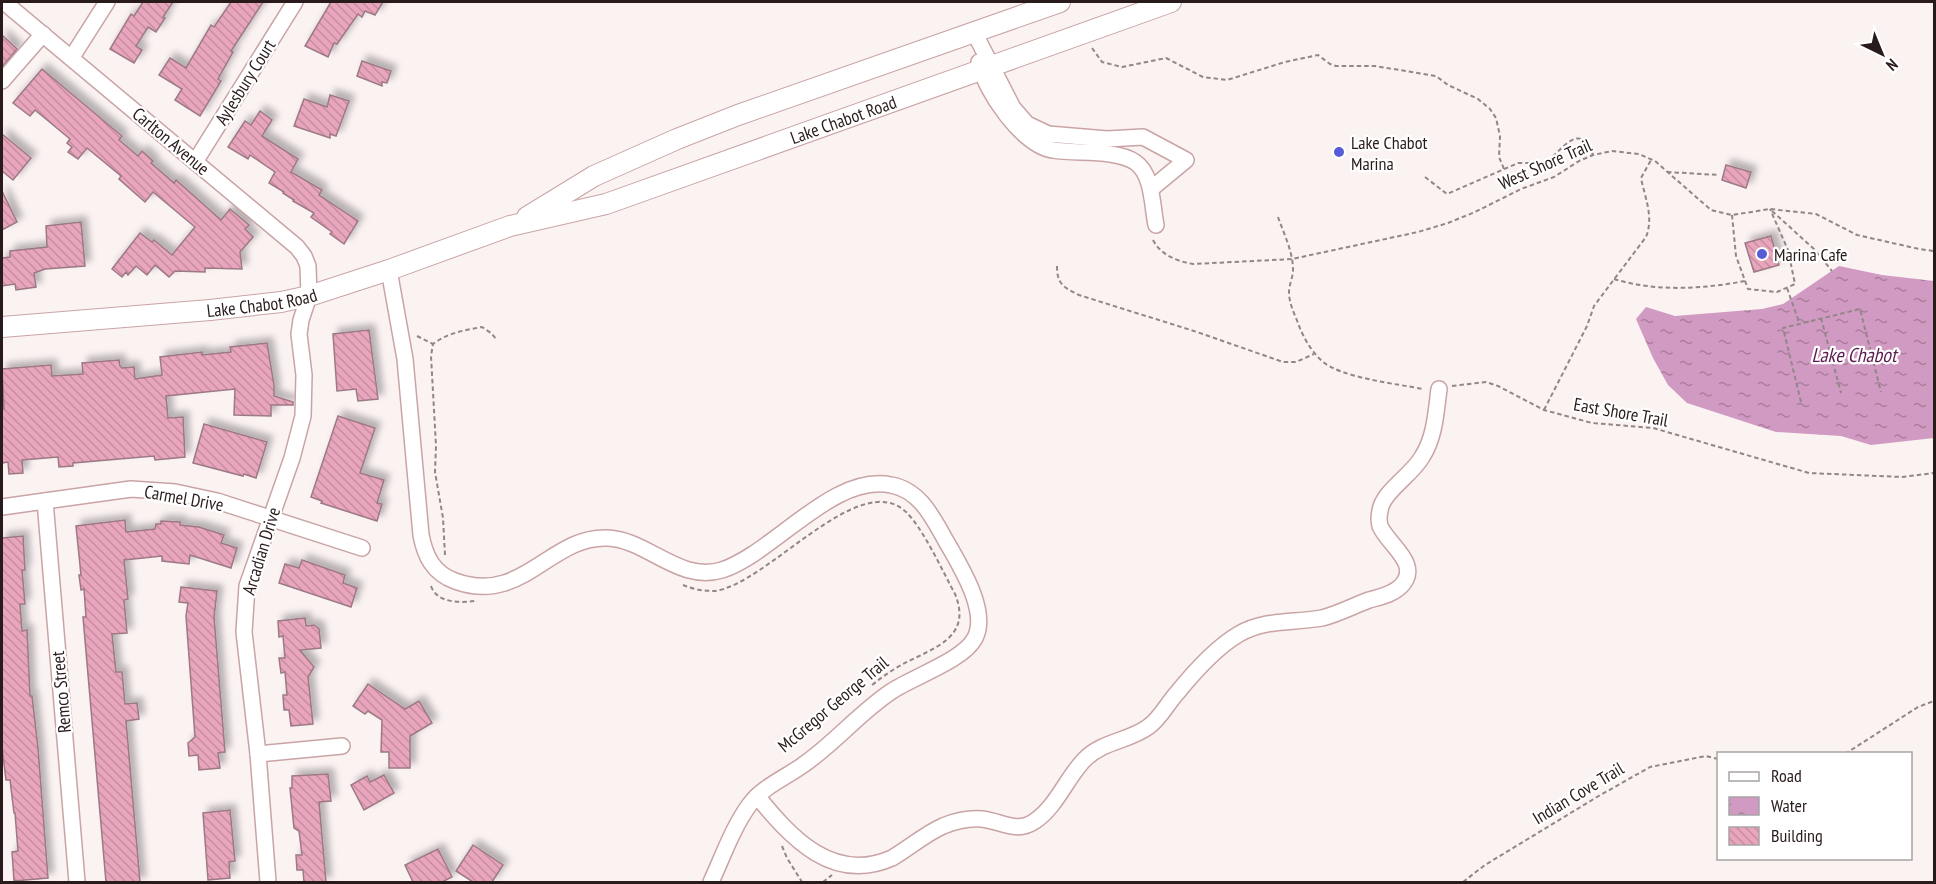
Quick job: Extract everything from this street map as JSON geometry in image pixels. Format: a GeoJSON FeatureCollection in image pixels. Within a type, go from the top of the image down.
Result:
{"type":"FeatureCollection","features":[{"type":"Feature","properties":{"kind":"main road","name":"Lake Chabot Road"},"geometry":{"type":"LineString","coordinates":[[510,226],[594,176],[676,139],[1060,2]]}},
{"type":"Feature","properties":{"kind":"main road","name":"Lake Chabot Road"},"geometry":{"type":"LineString","coordinates":[[2,327],[210,310],[281,302],[309,296],[510,226],[606,204],[1171,2]]}},
{"type":"Feature","properties":{"kind":"street"},"geometry":{"type":"LineString","coordinates":[[72,57],[107,2]]}},
{"type":"Feature","properties":{"kind":"street","name":"Aylesbury Court"},"geometry":{"type":"LineString","coordinates":[[195,162],[296,2]]}},
{"type":"Feature","properties":{"kind":"street","name":"Carlton Avenue"},"geometry":{"type":"LineString","coordinates":[[11,4],[43,34],[301,251],[308,266],[309,296]]}},
{"type":"Feature","properties":{"kind":"street"},"geometry":{"type":"LineString","coordinates":[[974,32],[1002,111],[1023,134],[1050,150],[1119,156],[1136,162],[1148,177],[1151,189],[1153,230]]}},
{"type":"Feature","properties":{"kind":"street"},"geometry":{"type":"LineString","coordinates":[[2,81],[43,34]]}},
{"type":"Feature","properties":{"kind":"street"},"geometry":{"type":"LineString","coordinates":[[985,68],[1027,124],[1048,134],[1107,139],[1143,137],[1186,160],[1151,189]]}},
{"type":"Feature","properties":{"kind":"street"},"geometry":{"type":"LineString","coordinates":[[1119,156],[1122,138]]}},
{"type":"Feature","properties":{"kind":"street"},"geometry":{"type":"LineString","coordinates":[[389,270],[405,359],[423,550],[429,562],[447,578],[470,585],[501,585],[528,574],[570,546],[586,539],[599,537],[629,542],[687,570],[706,572],[720,570],[748,557],[827,502],[857,488],[871,484],[890,484],[903,489],[924,504],[975,597],[979,626],[975,639],[967,650],[894,690],[868,709],[828,746],[757,796],[736,827],[711,882]]}},
{"type":"Feature","properties":{"kind":"street","name":"Arcadian Drive"},"geometry":{"type":"LineString","coordinates":[[268,882],[244,618],[247,586],[292,458],[303,416],[304,375],[299,334],[309,296]]}},
{"type":"Feature","properties":{"kind":"street"},"geometry":{"type":"LineString","coordinates":[[757,796],[809,851],[828,864],[848,870],[878,865],[935,830],[959,820],[981,819],[1018,828],[1036,821],[1050,807],[1085,759],[1101,747],[1148,727],[1204,663],[1232,638],[1246,630],[1266,624],[1330,616],[1391,593],[1402,585],[1407,575],[1406,562],[1380,525],[1379,512],[1383,500],[1414,469],[1427,449],[1439,389]]}},
{"type":"Feature","properties":{"kind":"street","name":"Carmel Drive"},"geometry":{"type":"LineString","coordinates":[[2,507],[100,492],[149,489],[194,495],[362,548]]}},
{"type":"Feature","properties":{"kind":"street","name":"Remco Street"},"geometry":{"type":"LineString","coordinates":[[45,501],[77,882]]}},
{"type":"Feature","properties":{"kind":"street"},"geometry":{"type":"LineString","coordinates":[[258,754],[342,746]]}},
{"type":"Feature","properties":{"kind":"path"},"geometry":{"type":"LineString","coordinates":[[1080,34],[1102,62],[1122,67],[1166,58],[1203,77],[1217,79],[1227,80],[1285,62],[1318,55],[1336,66],[1375,66],[1436,76],[1448,85],[1478,99],[1490,109],[1498,125],[1500,136],[1498,157],[1504,169]]}},
{"type":"Feature","properties":{"kind":"path"},"geometry":{"type":"LineString","coordinates":[[1425,177],[1447,195],[1518,163],[1546,163],[1568,140],[1575,138],[1587,143],[1593,155]]}},
{"type":"Feature","properties":{"kind":"path","name":"West Shore Trail"},"geometry":{"type":"LineString","coordinates":[[1153,230],[1162,252],[1180,262],[1192,264],[1293,259],[1377,242],[1448,223],[1521,189],[1554,177],[1593,155],[1626,152],[1650,160],[1711,210],[1732,215],[1770,209],[1816,214],[1857,235],[1935,251]]}},
{"type":"Feature","properties":{"kind":"path"},"geometry":{"type":"LineString","coordinates":[[1544,410],[1587,326],[1594,306],[1646,237],[1650,228],[1647,199],[1641,178],[1650,160]]}},
{"type":"Feature","properties":{"kind":"path"},"geometry":{"type":"LineString","coordinates":[[1667,172],[1719,176]]}},
{"type":"Feature","properties":{"kind":"path"},"geometry":{"type":"LineString","coordinates":[[1732,215],[1736,256],[1749,289],[1777,292],[1795,284],[1788,250],[1770,209]]}},
{"type":"Feature","properties":{"kind":"path"},"geometry":{"type":"LineString","coordinates":[[1770,209],[1814,249],[1832,271]]}},
{"type":"Feature","properties":{"kind":"path","name":"East Shore Trail"},"geometry":{"type":"LineString","coordinates":[[1278,217],[1293,259],[1294,273],[1289,292],[1292,308],[1301,331],[1315,354],[1323,362],[1338,370],[1424,389],[1486,382],[1544,410],[1592,423],[1653,428],[1809,473],[1902,477],[1935,473]]}},
{"type":"Feature","properties":{"kind":"path"},"geometry":{"type":"LineString","coordinates":[[1057,266],[1057,278],[1063,285],[1079,295],[1283,362],[1296,362],[1315,354]]}},
{"type":"Feature","properties":{"kind":"path"},"geometry":{"type":"LineString","coordinates":[[1614,279],[1631,284],[1678,288],[1719,286],[1745,281]]}},
{"type":"Feature","properties":{"kind":"path"},"geometry":{"type":"LineString","coordinates":[[1787,287],[1799,322]]}},
{"type":"Feature","properties":{"kind":"path"},"geometry":{"type":"LineString","coordinates":[[1801,402],[1782,328],[1799,322],[1860,309],[1881,392]]}},
{"type":"Feature","properties":{"kind":"path"},"geometry":{"type":"LineString","coordinates":[[1821,317],[1841,393]]}},
{"type":"Feature","properties":{"kind":"path"},"geometry":{"type":"LineString","coordinates":[[445,556],[443,518],[435,472],[436,446],[431,356],[433,344],[440,338],[482,327],[497,340]]}},
{"type":"Feature","properties":{"kind":"path","name":"McGregor George Trail"},"geometry":{"type":"LineString","coordinates":[[680,584],[715,591],[730,587],[760,571],[844,512],[879,502],[897,505],[906,512],[918,529],[955,594],[958,603],[957,628],[948,640],[903,664],[870,687]]}},
{"type":"Feature","properties":{"kind":"path"},"geometry":{"type":"LineString","coordinates":[[430,583],[433,590],[444,600],[471,602],[482,600]]}},
{"type":"Feature","properties":{"kind":"path"},"geometry":{"type":"LineString","coordinates":[[1847,752],[1918,707],[1935,701]]}},
{"type":"Feature","properties":{"kind":"path","name":"Indian Cove Trail"},"geometry":{"type":"LineString","coordinates":[[1463,882],[1495,859],[1650,767],[1706,756],[1717,759]]}},
{"type":"Feature","properties":{"kind":"water","name":"Lake Chabot"},"geometry":{"type":"Polygon","coordinates":[[[1839,266],[1882,275],[1934,281],[1934,438],[1871,445],[1841,436],[1776,432],[1687,403],[1668,385],[1636,319],[1646,307],[1675,316],[1762,309],[1783,304],[1839,266]]]}},
{"type":"Feature","properties":{"kind":"building"},"geometry":{"type":"Polygon","coordinates":[[[143,2],[173,2],[156,32],[148,27],[136,46],[142,50],[134,63],[110,49],[131,14],[134,16],[143,2]]]}},
{"type":"Feature","properties":{"kind":"building"},"geometry":{"type":"Polygon","coordinates":[[[231,2],[263,2],[231,51],[233,52],[218,79],[221,81],[200,116],[175,100],[182,89],[159,75],[170,58],[186,68],[211,25],[214,27],[231,2]]]}},
{"type":"Feature","properties":{"kind":"building"},"geometry":{"type":"Polygon","coordinates":[[[331,2],[383,2],[375,15],[365,11],[362,17],[358,14],[337,44],[334,43],[328,57],[305,46],[331,2]]]}},
{"type":"Feature","properties":{"kind":"building"},"geometry":{"type":"Polygon","coordinates":[[[2,35],[17,49],[2,67],[2,35]]]}},
{"type":"Feature","properties":{"kind":"building"},"geometry":{"type":"Polygon","coordinates":[[[362,61],[391,71],[387,83],[382,82],[382,86],[357,76],[362,61]]]}},
{"type":"Feature","properties":{"kind":"building"},"geometry":{"type":"Polygon","coordinates":[[[42,69],[122,136],[119,140],[138,156],[142,151],[153,161],[151,163],[174,183],[176,180],[221,220],[230,209],[249,225],[245,229],[253,237],[240,252],[242,269],[205,268],[205,272],[175,271],[169,277],[155,265],[147,275],[136,266],[128,275],[126,272],[122,277],[112,269],[140,233],[152,242],[154,240],[172,255],[195,227],[153,192],[145,202],[119,179],[121,176],[87,148],[78,159],[68,152],[72,147],[67,143],[70,139],[35,110],[30,116],[13,103],[42,69]]]}},
{"type":"Feature","properties":{"kind":"building"},"geometry":{"type":"Polygon","coordinates":[[[330,95],[349,101],[336,136],[330,134],[330,138],[294,126],[304,99],[327,107],[330,95]]]}},
{"type":"Feature","properties":{"kind":"building"},"geometry":{"type":"Polygon","coordinates":[[[260,111],[272,120],[262,136],[298,159],[291,172],[322,190],[319,195],[358,221],[344,244],[311,217],[314,213],[269,183],[275,172],[250,155],[248,159],[228,147],[245,121],[251,125],[260,111]]]}},
{"type":"Feature","properties":{"kind":"building"},"geometry":{"type":"Polygon","coordinates":[[[2,134],[31,158],[13,180],[2,171],[2,134]]]}},
{"type":"Feature","properties":{"kind":"building"},"geometry":{"type":"Polygon","coordinates":[[[1726,165],[1751,172],[1746,188],[1722,180],[1726,165]]]}},
{"type":"Feature","properties":{"kind":"building"},"geometry":{"type":"Polygon","coordinates":[[[2,191],[17,222],[2,230],[2,191]]]}},
{"type":"Feature","properties":{"kind":"building"},"geometry":{"type":"Polygon","coordinates":[[[81,222],[85,266],[45,269],[34,273],[36,287],[16,290],[15,284],[2,286],[2,258],[10,257],[10,251],[47,247],[46,226],[81,222]]]}},
{"type":"Feature","properties":{"kind":"building","name":"Marina Cafe"},"geometry":{"type":"Polygon","coordinates":[[[1771,236],[1779,265],[1754,272],[1745,243],[1771,236]]]}},
{"type":"Feature","properties":{"kind":"building"},"geometry":{"type":"Polygon","coordinates":[[[369,330],[378,399],[358,401],[356,389],[337,391],[333,334],[369,330]]]}},
{"type":"Feature","properties":{"kind":"building"},"geometry":{"type":"Polygon","coordinates":[[[267,343],[274,396],[293,402],[293,405],[271,405],[271,416],[234,415],[235,389],[166,396],[168,418],[183,417],[185,457],[155,460],[154,456],[73,463],[73,466],[59,467],[58,457],[22,460],[23,473],[9,474],[8,462],[2,463],[2,409],[4,409],[2,369],[51,365],[52,376],[83,374],[82,363],[119,360],[122,368],[134,367],[135,379],[162,375],[160,357],[202,352],[202,355],[231,352],[230,347],[267,343]]]}},
{"type":"Feature","properties":{"kind":"building"},"geometry":{"type":"Polygon","coordinates":[[[338,416],[375,428],[360,473],[384,480],[377,503],[382,504],[377,521],[321,503],[322,501],[311,497],[338,416]]]}},
{"type":"Feature","properties":{"kind":"building"},"geometry":{"type":"Polygon","coordinates":[[[204,424],[267,442],[256,478],[193,463],[204,424]]]}},
{"type":"Feature","properties":{"kind":"building"},"geometry":{"type":"Polygon","coordinates":[[[125,520],[126,532],[155,529],[156,524],[161,524],[161,521],[180,522],[180,525],[199,527],[224,535],[221,543],[237,548],[231,568],[190,555],[189,564],[162,561],[162,556],[124,560],[128,599],[124,600],[127,633],[112,634],[116,672],[122,672],[125,704],[137,703],[139,719],[126,721],[140,882],[106,882],[83,617],[86,617],[84,589],[81,590],[79,575],[81,575],[76,526],[125,520]]]}},
{"type":"Feature","properties":{"kind":"building"},"geometry":{"type":"Polygon","coordinates":[[[23,536],[25,570],[22,570],[25,604],[20,604],[22,631],[27,630],[30,696],[32,696],[38,748],[48,878],[14,881],[12,852],[18,851],[15,813],[10,780],[6,780],[2,748],[2,538],[23,536]]]}},
{"type":"Feature","properties":{"kind":"building"},"geometry":{"type":"Polygon","coordinates":[[[302,560],[345,575],[343,583],[357,588],[351,607],[279,583],[285,564],[299,568],[302,560]]]}},
{"type":"Feature","properties":{"kind":"building"},"geometry":{"type":"Polygon","coordinates":[[[181,587],[217,591],[214,617],[225,752],[218,753],[220,768],[199,770],[198,755],[189,756],[188,743],[195,737],[186,616],[188,603],[179,602],[181,587]]]}},
{"type":"Feature","properties":{"kind":"building"},"geometry":{"type":"Polygon","coordinates":[[[305,618],[306,626],[314,625],[319,629],[321,648],[300,650],[314,667],[308,677],[313,724],[291,726],[289,710],[284,710],[283,695],[287,695],[285,672],[281,673],[279,658],[285,658],[283,636],[279,637],[278,621],[305,618]]]}},
{"type":"Feature","properties":{"kind":"building"},"geometry":{"type":"Polygon","coordinates":[[[368,684],[405,709],[419,701],[432,723],[410,736],[410,768],[389,768],[389,752],[381,752],[382,720],[368,711],[365,714],[353,706],[368,684]]]}},
{"type":"Feature","properties":{"kind":"building"},"geometry":{"type":"Polygon","coordinates":[[[328,774],[331,801],[319,802],[326,882],[304,882],[303,870],[297,870],[296,855],[302,855],[299,831],[294,828],[290,788],[292,788],[292,776],[328,774]]]}},
{"type":"Feature","properties":{"kind":"building"},"geometry":{"type":"Polygon","coordinates":[[[384,775],[394,793],[364,810],[351,785],[367,776],[370,782],[384,775]]]}},
{"type":"Feature","properties":{"kind":"building"},"geometry":{"type":"Polygon","coordinates":[[[230,810],[235,861],[229,862],[230,878],[208,880],[203,813],[230,810]]]}},
{"type":"Feature","properties":{"kind":"building"},"geometry":{"type":"Polygon","coordinates":[[[473,845],[503,865],[492,882],[473,882],[456,871],[473,845]]]}},
{"type":"Feature","properties":{"kind":"building"},"geometry":{"type":"Polygon","coordinates":[[[438,849],[452,877],[442,882],[413,882],[405,865],[438,849]]]}},
{"type":"Feature","properties":{"kind":"place","name":"Lake Chabot Marina"},"geometry":{"type":"Point","coordinates":[1339,152]}},
{"type":"Feature","properties":{"kind":"place","name":"Marina Cafe"},"geometry":{"type":"Point","coordinates":[1762,254]}}]}
